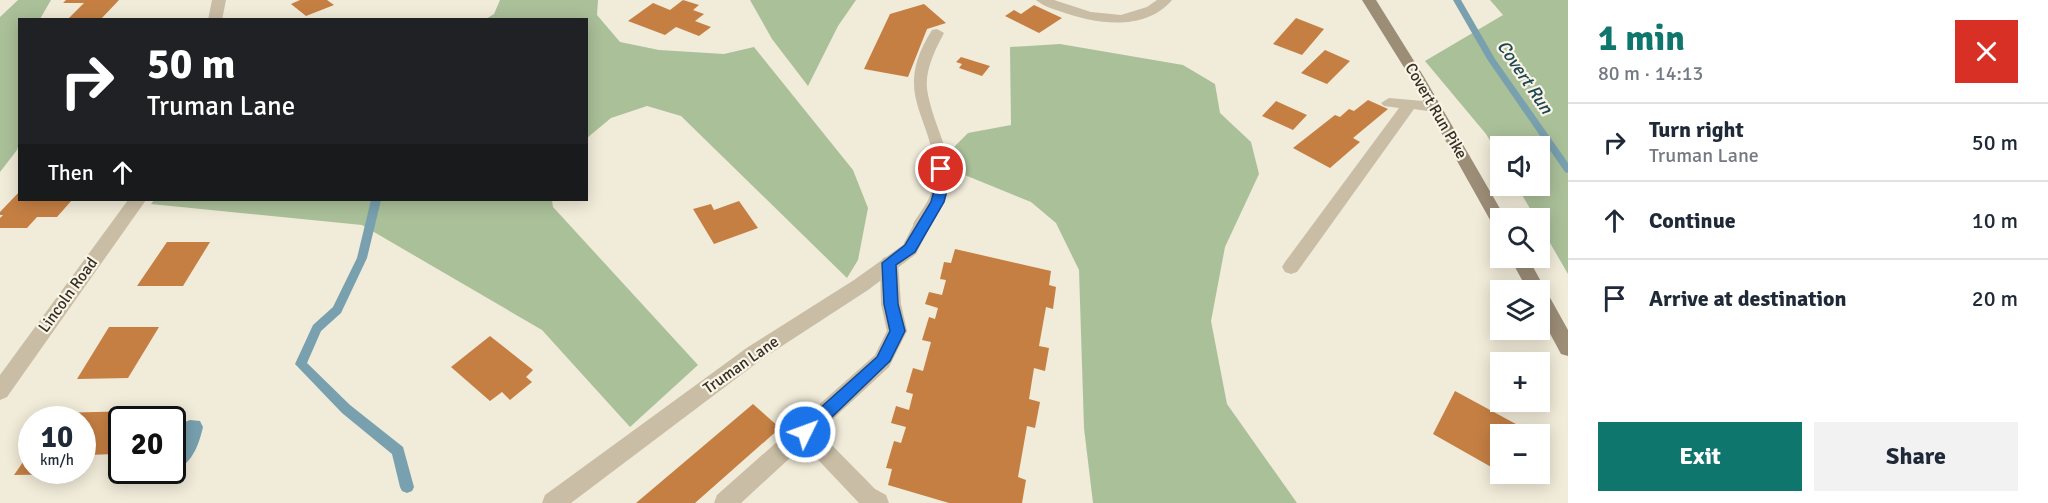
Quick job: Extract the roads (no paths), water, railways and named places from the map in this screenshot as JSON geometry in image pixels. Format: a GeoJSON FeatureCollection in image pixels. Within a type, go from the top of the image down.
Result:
{"type":"FeatureCollection","features":[{"type":"Feature","properties":{"kind":"street"},"geometry":{"type":"LineString","coordinates":[[215,18],[219,0]]}},
{"type":"Feature","properties":{"kind":"street"},"geometry":{"type":"LineString","coordinates":[[1043,0],[1095,18],[1116,20],[1151,12],[1165,0]]}},
{"type":"Feature","properties":{"kind":"street","name":"Covert Run Pike"},"geometry":{"type":"LineString","coordinates":[[1369,0],[1491,208]]}},
{"type":"Feature","properties":{"kind":"street","name":"Truman Lane"},"geometry":{"type":"LineString","coordinates":[[554,503],[755,353],[861,285],[910,249],[922,224],[937,202],[942,183],[940,155],[920,90],[920,77],[926,54],[937,33]]}},
{"type":"Feature","properties":{"kind":"street"},"geometry":{"type":"LineString","coordinates":[[1389,103],[1434,107]]}},
{"type":"Feature","properties":{"kind":"street"},"geometry":{"type":"LineString","coordinates":[[1291,267],[1410,104]]}},
{"type":"Feature","properties":{"kind":"street","name":"Lincoln Road"},"geometry":{"type":"LineString","coordinates":[[0,391],[136,201]]}},
{"type":"Feature","properties":{"kind":"street"},"geometry":{"type":"LineString","coordinates":[[725,503],[882,361],[897,331],[891,304],[889,263]]}},
{"type":"Feature","properties":{"kind":"street"},"geometry":{"type":"LineString","coordinates":[[1550,315],[1568,348]]}},
{"type":"Feature","properties":{"kind":"street"},"geometry":{"type":"LineString","coordinates":[[805,432],[867,496],[878,503]]}},
{"type":"Feature","properties":{"kind":"water"},"geometry":{"type":"Polygon","coordinates":[[[200,421],[203,427],[198,444],[186,463],[186,422],[200,421]]]}},
{"type":"Feature","properties":{"kind":"waterway","name":"Covert Run"},"geometry":{"type":"LineString","coordinates":[[1457,0],[1491,59],[1568,170]]}},
{"type":"Feature","properties":{"kind":"waterway"},"geometry":{"type":"LineString","coordinates":[[376,201],[362,258],[337,310],[317,328],[301,364],[346,409],[398,451],[407,487]]}}]}
